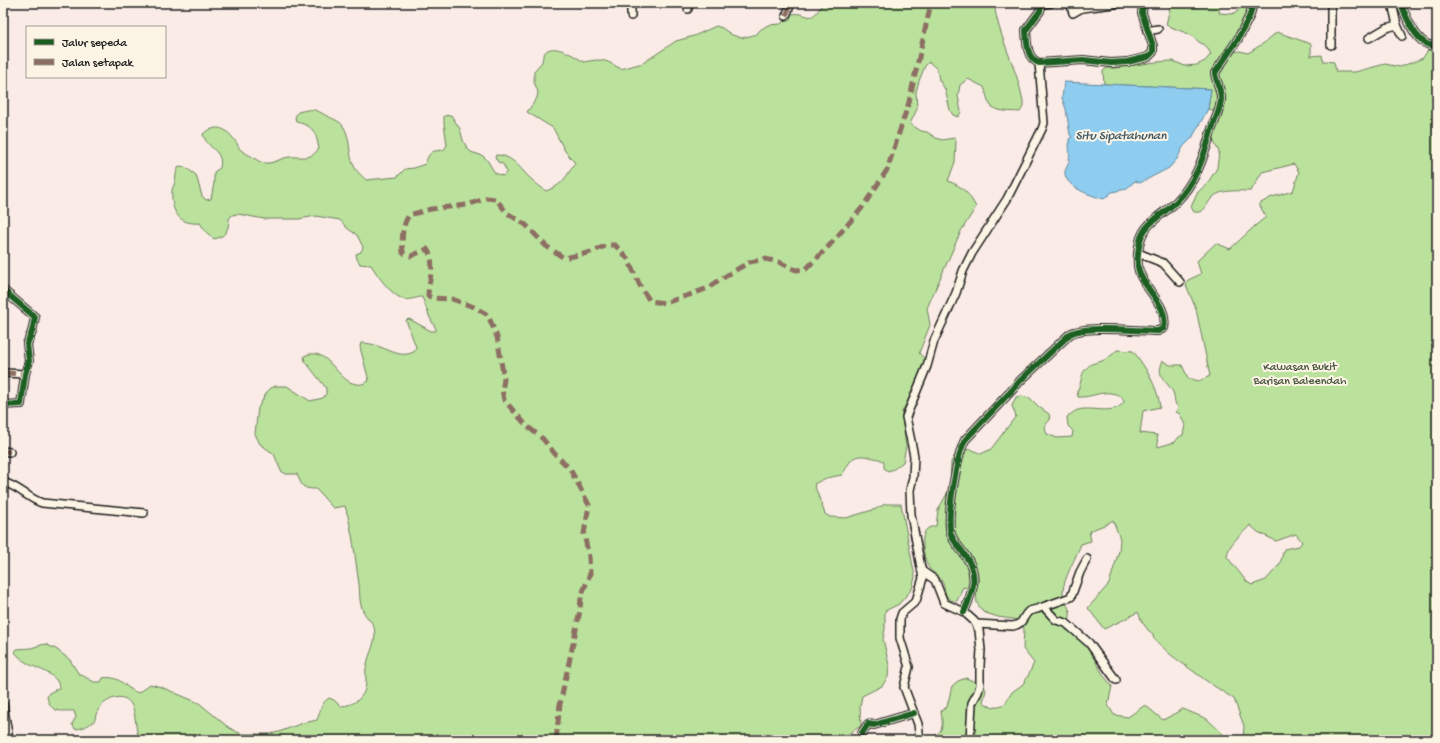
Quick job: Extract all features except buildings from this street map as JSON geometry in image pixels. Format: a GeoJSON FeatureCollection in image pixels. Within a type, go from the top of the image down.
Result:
{"type":"FeatureCollection","features":[{"type":"Feature","properties":{"kind":"street"},"geometry":{"type":"LineString","coordinates":[[631,3],[631,16]]}},
{"type":"Feature","properties":{"kind":"street"},"geometry":{"type":"LineString","coordinates":[[786,16],[791,3]]}},
{"type":"Feature","properties":{"kind":"street"},"geometry":{"type":"LineString","coordinates":[[1051,3],[1042,4],[1040,11],[1026,30],[1031,58],[1039,63],[1083,60],[1111,63],[1126,62],[1148,57],[1154,49],[1142,13],[1143,3]]}},
{"type":"Feature","properties":{"kind":"street"},"geometry":{"type":"LineString","coordinates":[[1070,3],[1073,13],[1082,8],[1122,3]]}},
{"type":"Feature","properties":{"kind":"street"},"geometry":{"type":"LineString","coordinates":[[964,612],[973,584],[974,571],[970,561],[952,537],[949,518],[959,453],[965,440],[1024,377],[1074,331],[1098,329],[1158,331],[1164,328],[1166,321],[1163,312],[1139,272],[1137,260],[1140,240],[1144,230],[1177,201],[1188,190],[1192,183],[1205,153],[1219,109],[1221,98],[1215,73],[1238,39],[1250,15],[1253,3]]}},
{"type":"Feature","properties":{"kind":"street"},"geometry":{"type":"LineString","coordinates":[[1331,3],[1331,45]]}},
{"type":"Feature","properties":{"kind":"street"},"geometry":{"type":"LineString","coordinates":[[1392,3],[1397,25],[1402,36]]}},
{"type":"Feature","properties":{"kind":"street"},"geometry":{"type":"LineString","coordinates":[[1400,3],[1408,22],[1417,35],[1426,44],[1437,48]]}},
{"type":"Feature","properties":{"kind":"street"},"geometry":{"type":"LineString","coordinates":[[1369,38],[1386,28],[1397,25]]}},
{"type":"Feature","properties":{"kind":"street"},"geometry":{"type":"LineString","coordinates":[[1147,31],[1158,29]]}},
{"type":"Feature","properties":{"kind":"street"},"geometry":{"type":"LineString","coordinates":[[920,740],[914,713],[904,687],[909,667],[901,640],[900,619],[904,610],[916,601],[922,582],[922,571],[911,515],[910,490],[913,477],[914,456],[906,417],[927,366],[934,341],[956,293],[963,271],[972,253],[1007,200],[1042,129],[1044,122],[1039,63]]}},
{"type":"Feature","properties":{"kind":"street"},"geometry":{"type":"LineString","coordinates":[[1138,253],[1163,263],[1180,282]]}},
{"type":"Feature","properties":{"kind":"street"},"geometry":{"type":"LineString","coordinates":[[3,290],[35,317],[32,332],[26,344],[29,361],[25,374],[21,404],[3,405]]}},
{"type":"Feature","properties":{"kind":"street"},"geometry":{"type":"LineString","coordinates":[[5,373],[25,374]]}},
{"type":"Feature","properties":{"kind":"street"},"geometry":{"type":"LineString","coordinates":[[3,482],[14,485],[36,501],[42,503],[144,514]]}},
{"type":"Feature","properties":{"kind":"street"},"geometry":{"type":"LineString","coordinates":[[976,624],[1013,626],[1021,623],[1029,611],[1072,596],[1078,576],[1087,559]]}},
{"type":"Feature","properties":{"kind":"street"},"geometry":{"type":"LineString","coordinates":[[922,571],[936,580],[944,603],[964,612],[976,624],[979,630],[981,650],[980,685],[972,703],[970,740]]}},
{"type":"Feature","properties":{"kind":"street"},"geometry":{"type":"LineString","coordinates":[[1044,607],[1056,620],[1066,623],[1089,643],[1116,680]]}},
{"type":"Feature","properties":{"kind":"street"},"geometry":{"type":"LineString","coordinates":[[3,704],[7,739]]}},
{"type":"Feature","properties":{"kind":"street"},"geometry":{"type":"LineString","coordinates":[[862,733],[865,726],[868,724],[874,725],[914,713]]}},
{"type":"Feature","properties":{"kind":"green space"},"geometry":{"type":"Polygon","coordinates":[[[823,3],[994,3],[999,28],[1020,88],[1023,101],[1023,107],[1020,112],[999,110],[991,106],[989,103],[984,87],[968,79],[960,85],[958,96],[961,112],[958,117],[953,115],[950,110],[945,89],[939,80],[937,69],[929,62],[925,66],[916,92],[917,109],[910,124],[921,131],[927,132],[942,140],[954,138],[956,141],[955,162],[948,181],[965,191],[976,207],[961,231],[927,308],[930,325],[919,353],[925,359],[923,371],[902,412],[906,446],[903,462],[894,469],[888,471],[884,468],[884,462],[881,460],[859,456],[852,459],[842,475],[826,478],[814,484],[825,514],[830,517],[846,518],[876,509],[885,504],[901,504],[915,577],[912,589],[899,604],[885,611],[885,629],[883,639],[889,665],[888,677],[882,686],[862,696],[860,706],[861,726],[838,740],[140,740],[133,708],[127,699],[115,698],[109,700],[99,708],[95,720],[91,724],[78,729],[75,729],[72,724],[76,717],[74,711],[61,711],[51,707],[47,697],[49,693],[59,688],[58,683],[47,672],[27,663],[22,659],[15,652],[17,649],[31,648],[45,644],[56,649],[70,660],[78,673],[94,682],[101,682],[103,678],[114,678],[138,693],[150,684],[161,687],[199,703],[228,727],[243,734],[270,734],[317,720],[322,705],[329,698],[334,700],[340,706],[345,706],[358,700],[364,692],[366,668],[374,642],[375,629],[362,610],[354,545],[345,506],[333,508],[316,489],[303,486],[297,474],[286,474],[281,471],[274,454],[260,444],[255,434],[258,408],[267,392],[276,386],[287,386],[310,401],[323,398],[326,394],[326,388],[305,361],[304,356],[312,354],[320,355],[326,359],[344,378],[350,382],[362,384],[369,381],[360,347],[361,343],[368,343],[401,354],[409,354],[414,352],[416,347],[406,320],[409,319],[431,331],[436,331],[436,329],[422,297],[403,299],[398,297],[385,284],[371,265],[360,264],[356,254],[361,252],[363,247],[357,235],[347,228],[340,220],[316,216],[299,219],[264,219],[238,214],[232,215],[229,219],[227,230],[224,235],[214,239],[206,232],[200,223],[186,222],[181,219],[177,215],[172,198],[172,190],[179,166],[185,167],[196,175],[202,196],[206,200],[211,199],[214,183],[214,172],[220,168],[220,157],[205,139],[203,134],[217,128],[225,130],[229,133],[242,151],[264,163],[271,163],[289,157],[309,156],[313,155],[319,148],[315,133],[307,125],[296,122],[295,117],[298,112],[307,110],[316,111],[342,124],[346,130],[354,166],[366,180],[397,177],[405,169],[414,168],[425,164],[428,156],[432,152],[444,150],[447,145],[444,116],[451,115],[460,129],[467,148],[471,152],[483,156],[495,173],[503,176],[507,172],[503,164],[498,162],[495,157],[496,155],[507,157],[516,163],[533,181],[546,191],[557,186],[566,177],[575,163],[565,151],[553,128],[527,112],[537,98],[538,92],[534,82],[534,71],[542,62],[544,54],[548,50],[553,49],[566,52],[584,62],[596,60],[604,61],[621,69],[643,63],[676,41],[694,36],[716,26],[732,35],[742,38],[757,34],[768,25],[781,24],[791,14],[812,16],[823,3]]]}},
{"type":"Feature","properties":{"kind":"green space","name":"Kawasan Bukit Barisan Baleendah"},"geometry":{"type":"Polygon","coordinates":[[[1171,3],[1188,3],[1197,7],[1202,3],[1220,3],[1219,13],[1232,14],[1238,11],[1240,3],[1250,3],[1237,36],[1225,53],[1240,51],[1248,53],[1264,43],[1277,32],[1311,44],[1311,56],[1322,55],[1323,61],[1334,62],[1336,72],[1355,72],[1385,64],[1400,67],[1423,58],[1428,50],[1437,51],[1437,740],[1243,740],[1244,726],[1234,699],[1171,655],[1154,639],[1153,634],[1142,622],[1138,612],[1104,629],[1088,608],[1109,584],[1119,551],[1120,539],[1113,520],[1089,531],[1091,541],[1081,544],[1070,568],[1063,591],[1063,596],[1070,614],[1066,630],[1072,632],[1083,641],[1091,652],[1103,675],[1112,686],[1108,705],[1114,715],[1128,717],[1145,705],[1163,720],[1183,709],[1207,719],[1224,735],[1220,740],[929,740],[940,731],[942,725],[941,711],[947,707],[952,686],[958,681],[966,678],[983,685],[986,690],[983,702],[993,708],[1005,704],[1012,692],[1022,685],[1027,678],[1034,663],[1023,649],[1024,629],[1019,620],[998,617],[983,612],[977,603],[976,590],[963,587],[957,601],[952,601],[947,597],[941,579],[930,570],[927,564],[923,548],[923,536],[927,529],[936,526],[938,510],[950,488],[951,462],[957,452],[971,449],[981,454],[991,449],[1016,416],[1012,406],[1016,397],[1022,396],[1030,398],[1049,414],[1050,420],[1045,428],[1047,434],[1057,438],[1072,437],[1073,431],[1068,426],[1067,417],[1074,412],[1084,409],[1115,409],[1124,402],[1122,397],[1116,394],[1105,393],[1078,397],[1077,391],[1080,386],[1083,372],[1087,367],[1108,358],[1117,350],[1133,351],[1154,384],[1159,399],[1160,407],[1143,411],[1140,433],[1157,435],[1158,447],[1175,442],[1183,435],[1185,425],[1180,414],[1176,412],[1178,407],[1175,403],[1174,395],[1161,376],[1160,372],[1163,361],[1170,365],[1182,365],[1188,378],[1199,381],[1210,376],[1196,309],[1186,285],[1188,280],[1201,274],[1197,261],[1216,243],[1230,249],[1266,217],[1259,204],[1272,197],[1293,191],[1299,172],[1294,164],[1262,172],[1251,191],[1231,191],[1216,194],[1203,210],[1194,212],[1191,207],[1198,192],[1207,184],[1217,168],[1219,152],[1211,136],[1218,124],[1221,112],[1208,109],[1211,89],[1104,84],[1103,71],[1107,68],[1173,61],[1185,66],[1197,65],[1205,61],[1211,54],[1206,46],[1191,35],[1166,25],[1171,3]],[[1250,525],[1232,544],[1227,557],[1247,582],[1252,585],[1266,580],[1280,564],[1284,549],[1299,546],[1302,542],[1296,534],[1276,541],[1258,532],[1250,525]]]}},
{"type":"Feature","properties":{"kind":"water","name":"Situ Sipatahunan"},"geometry":{"type":"Polygon","coordinates":[[[1064,82],[1211,89],[1208,109],[1192,138],[1183,147],[1177,159],[1169,168],[1140,183],[1135,181],[1126,189],[1112,192],[1104,199],[1079,190],[1069,182],[1066,177],[1065,171],[1069,162],[1069,139],[1072,137],[1070,135],[1066,109],[1062,98],[1064,82]]]}},
{"type":"Feature","properties":{"kind":"marked path"},"geometry":{"type":"LineString","coordinates":[[786,16],[791,3]]}},
{"type":"Feature","properties":{"kind":"marked path"},"geometry":{"type":"LineString","coordinates":[[556,740],[560,704],[580,611],[581,597],[590,574],[589,557],[584,534],[589,505],[570,469],[543,439],[527,426],[504,400],[502,390],[504,380],[497,337],[488,315],[474,307],[452,299],[433,298],[428,296],[432,266],[430,254],[427,249],[411,256],[403,253],[402,243],[406,220],[409,215],[431,209],[467,205],[487,198],[496,199],[507,213],[526,225],[546,246],[564,258],[588,253],[608,245],[615,245],[628,259],[641,288],[650,301],[665,303],[708,288],[750,262],[765,259],[779,262],[796,270],[806,269],[828,247],[862,208],[887,170],[909,102],[931,3]]}},
{"type":"Feature","properties":{"kind":"marked path"},"geometry":{"type":"LineString","coordinates":[[5,373],[25,374]]}},
{"type":"Feature","properties":{"kind":"marked path"},"geometry":{"type":"LineString","coordinates":[[3,451],[10,452]]}},
{"type":"Feature","properties":{"kind":"cycle path"},"geometry":{"type":"LineString","coordinates":[[1042,3],[1040,11],[1026,30],[1029,54],[1039,63],[1083,60],[1111,63],[1127,62],[1148,57],[1153,52],[1153,46],[1142,13],[1143,3]]}},
{"type":"Feature","properties":{"kind":"cycle path"},"geometry":{"type":"LineString","coordinates":[[964,612],[972,590],[973,576],[969,561],[952,537],[950,514],[953,487],[965,440],[1020,381],[1070,334],[1078,331],[1099,329],[1158,331],[1164,328],[1165,320],[1160,305],[1146,285],[1138,268],[1137,260],[1140,241],[1142,235],[1150,224],[1183,195],[1198,170],[1218,113],[1221,100],[1221,93],[1215,73],[1238,39],[1250,15],[1253,3]]}},
{"type":"Feature","properties":{"kind":"cycle path"},"geometry":{"type":"LineString","coordinates":[[1400,3],[1410,25],[1420,39],[1429,45],[1437,47]]}},
{"type":"Feature","properties":{"kind":"cycle path"},"geometry":{"type":"LineString","coordinates":[[3,290],[35,317],[32,332],[27,344],[29,361],[25,374],[21,404],[3,405]]}},
{"type":"Feature","properties":{"kind":"cycle path"},"geometry":{"type":"LineString","coordinates":[[862,733],[868,724],[874,725],[914,713]]}}]}
